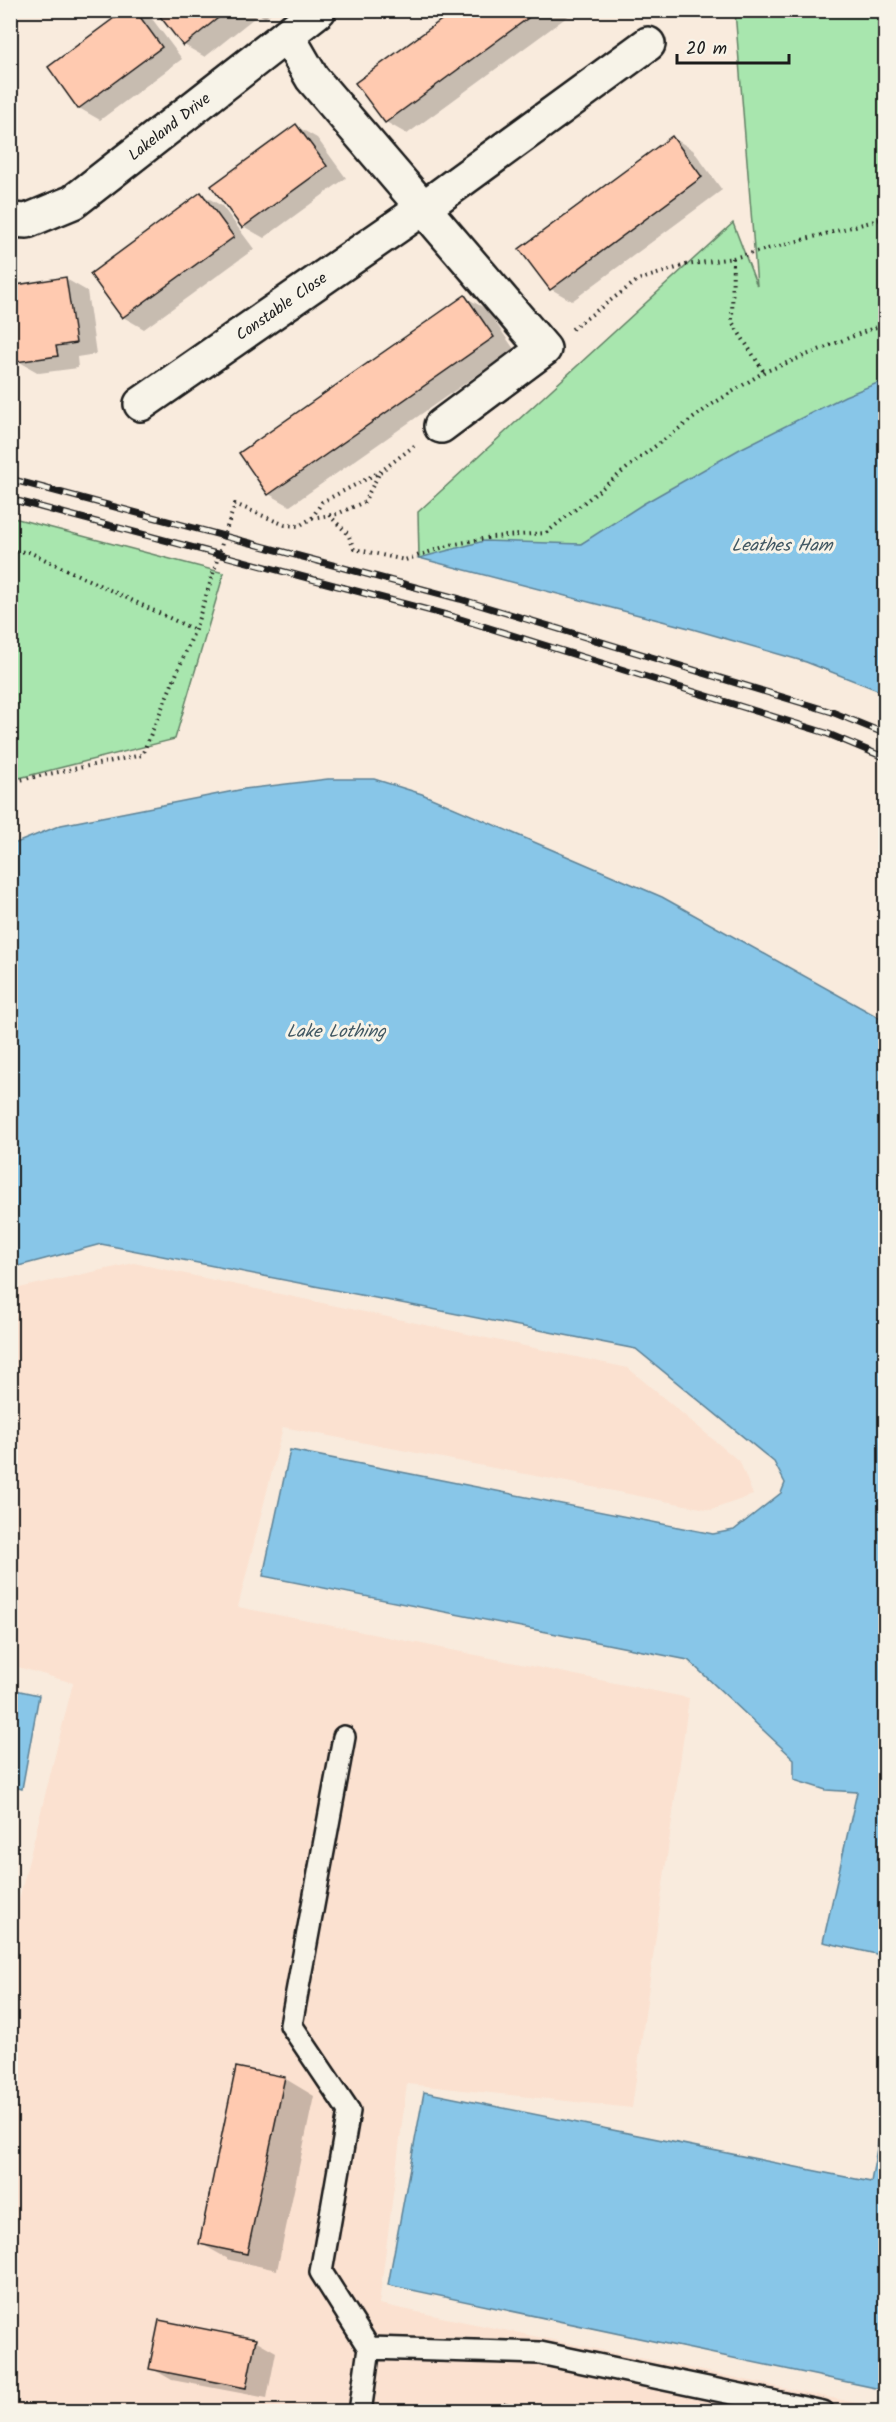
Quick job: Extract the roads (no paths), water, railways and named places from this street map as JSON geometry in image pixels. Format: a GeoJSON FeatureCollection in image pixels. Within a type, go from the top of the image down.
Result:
{"type":"FeatureCollection","features":[{"type":"Feature","properties":{"kind":"street","name":"Lakeland Drive"},"geometry":{"type":"LineString","coordinates":[[10,220],[27,222],[73,202],[319,10]]}},
{"type":"Feature","properties":{"kind":"street"},"geometry":{"type":"LineString","coordinates":[[287,35],[312,78],[544,350],[441,426]]}},
{"type":"Feature","properties":{"kind":"street","name":"Constable Close"},"geometry":{"type":"LineString","coordinates":[[141,404],[422,209],[648,44]]}},
{"type":"Feature","properties":{"kind":"lane"},"geometry":{"type":"LineString","coordinates":[[344,1737],[291,2025],[349,2111],[321,2272],[369,2348],[360,2412]]}},
{"type":"Feature","properties":{"kind":"lane"},"geometry":{"type":"LineString","coordinates":[[369,2348],[540,2353],[823,2412]]}},
{"type":"Feature","properties":{"kind":"water","name":"Leathes Ham"},"geometry":{"type":"Polygon","coordinates":[[[885,380],[885,693],[806,662],[689,628],[419,558],[484,541],[581,544],[643,504],[740,449],[845,396],[885,380]]]}},
{"type":"Feature","properties":{"kind":"water","name":"Lake Lothing"},"geometry":{"type":"Polygon","coordinates":[[[328,779],[374,779],[422,794],[662,897],[885,1021],[885,1956],[823,1942],[857,1792],[826,1790],[794,1780],[794,1759],[688,1660],[263,1576],[290,1450],[713,1534],[734,1530],[781,1493],[785,1483],[774,1462],[636,1349],[101,1244],[11,1268],[11,845],[61,825],[244,789],[328,779]]]}},
{"type":"Feature","properties":{"kind":"water"},"geometry":{"type":"Polygon","coordinates":[[[11,1689],[39,1695],[22,1789],[11,1786],[11,1689]]]}},
{"type":"Feature","properties":{"kind":"water"},"geometry":{"type":"Polygon","coordinates":[[[424,2092],[871,2182],[885,2104],[885,2390],[388,2285],[424,2092]]]}},
{"type":"Feature","properties":{"kind":"railway"},"geometry":{"type":"LineString","coordinates":[[10,479],[460,599],[832,712],[886,734]]}},
{"type":"Feature","properties":{"kind":"railway"},"geometry":{"type":"LineString","coordinates":[[10,499],[454,617],[826,733],[886,758]]}}]}
